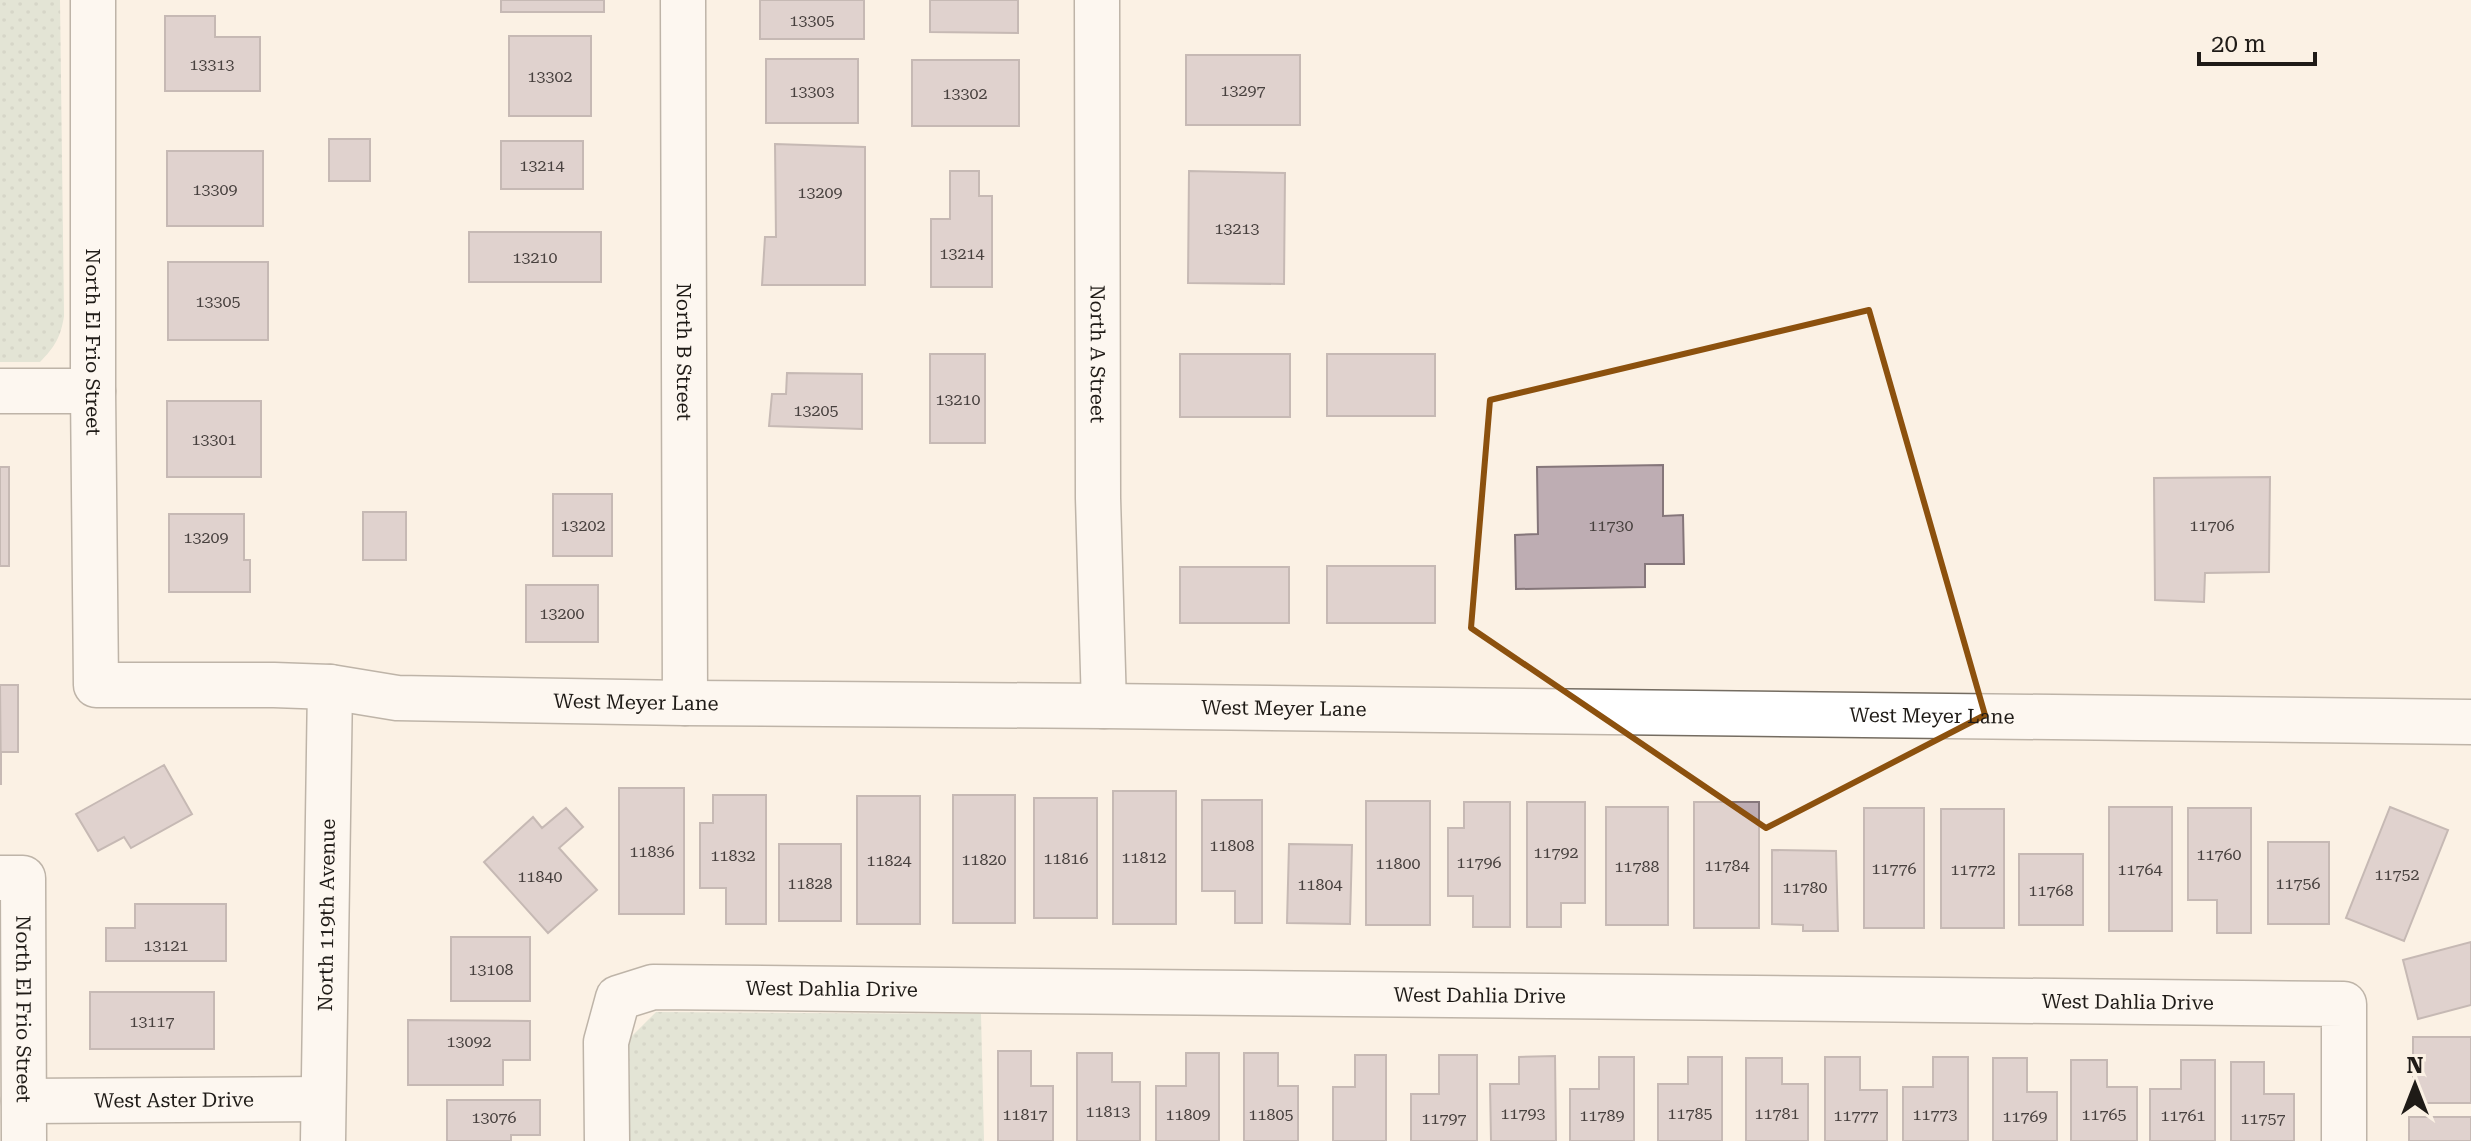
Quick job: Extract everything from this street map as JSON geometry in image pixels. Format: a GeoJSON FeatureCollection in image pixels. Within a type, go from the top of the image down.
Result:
{"type":"FeatureCollection","features":[{"type":"Feature","properties":{"kind":"street","name":"North El Frio Street"},"geometry":{"type":"LineString","coordinates":[[93,0],[96,685]]}},
{"type":"Feature","properties":{"kind":"street","name":"North B Street"},"geometry":{"type":"LineString","coordinates":[[683,0],[685,703]]}},
{"type":"Feature","properties":{"kind":"street","name":"North A Street"},"geometry":{"type":"LineString","coordinates":[[1097,0],[1098,498],[1104,706]]}},
{"type":"Feature","properties":{"kind":"street"},"geometry":{"type":"LineString","coordinates":[[0,391],[93,391]]}},
{"type":"Feature","properties":{"kind":"street","name":"West Meyer Lane"},"geometry":{"type":"LineString","coordinates":[[96,685],[274,685],[330,687],[397,698],[685,703],[2471,722]]}},
{"type":"Feature","properties":{"kind":"street","name":"North 119th Avenue"},"geometry":{"type":"LineString","coordinates":[[323,1120],[330,687]]}},
{"type":"Feature","properties":{"kind":"street","name":"North El Frio Street"},"geometry":{"type":"LineString","coordinates":[[12,878],[24,1121]]}},
{"type":"Feature","properties":{"kind":"street","name":"West Dahlia Drive"},"geometry":{"type":"LineString","coordinates":[[607,1141],[606,1042],[618,998],[653,987],[2344,1004],[2344,1141]]}},
{"type":"Feature","properties":{"kind":"street","name":"West Aster Drive"},"geometry":{"type":"LineString","coordinates":[[24,1121],[323,1120]]}},
{"type":"Feature","properties":{"kind":"highlighted area"},"geometry":{"type":"Polygon","coordinates":[[[1869,310],[1985,715],[1766,828],[1471,628],[1490,400],[1869,310]]]}},
{"type":"Feature","properties":{"kind":"green space"},"geometry":{"type":"Polygon","coordinates":[[[0,0],[60,0],[64,316],[56,341],[40,362],[0,362],[0,0]]]}},
{"type":"Feature","properties":{"kind":"green space"},"geometry":{"type":"Polygon","coordinates":[[[656,1012],[981,1014],[984,1141],[630,1141],[629,1039],[656,1012]]]}},
{"type":"Feature","properties":{"kind":"building"},"geometry":{"type":"Polygon","coordinates":[[[501,0],[604,0],[604,12],[501,12],[501,0]]]}},
{"type":"Feature","properties":{"kind":"building"},"geometry":{"type":"Polygon","coordinates":[[[760,0],[864,0],[864,39],[760,39],[760,0]]]}},
{"type":"Feature","properties":{"kind":"building"},"geometry":{"type":"Polygon","coordinates":[[[930,0],[1018,0],[1018,33],[930,32],[930,0]]]}},
{"type":"Feature","properties":{"kind":"building"},"geometry":{"type":"Polygon","coordinates":[[[165,16],[215,16],[215,37],[260,37],[260,91],[165,91],[165,16]]]}},
{"type":"Feature","properties":{"kind":"building"},"geometry":{"type":"Polygon","coordinates":[[[509,36],[591,36],[591,116],[509,116],[509,36]]]}},
{"type":"Feature","properties":{"kind":"building"},"geometry":{"type":"Polygon","coordinates":[[[1186,55],[1300,55],[1300,125],[1186,125],[1186,55]]]}},
{"type":"Feature","properties":{"kind":"building"},"geometry":{"type":"Polygon","coordinates":[[[766,59],[858,59],[858,123],[766,123],[766,59]]]}},
{"type":"Feature","properties":{"kind":"building"},"geometry":{"type":"Polygon","coordinates":[[[912,60],[1019,60],[1019,126],[912,126],[912,60]]]}},
{"type":"Feature","properties":{"kind":"building"},"geometry":{"type":"Polygon","coordinates":[[[329,139],[370,139],[370,181],[329,181],[329,139]]]}},
{"type":"Feature","properties":{"kind":"building"},"geometry":{"type":"Polygon","coordinates":[[[501,141],[583,141],[583,189],[501,189],[501,141]]]}},
{"type":"Feature","properties":{"kind":"building"},"geometry":{"type":"Polygon","coordinates":[[[775,144],[865,147],[865,285],[762,285],[765,237],[776,237],[775,144]]]}},
{"type":"Feature","properties":{"kind":"building"},"geometry":{"type":"Polygon","coordinates":[[[167,151],[263,151],[263,226],[167,226],[167,151]]]}},
{"type":"Feature","properties":{"kind":"building"},"geometry":{"type":"Polygon","coordinates":[[[950,171],[979,171],[979,196],[992,196],[992,287],[931,287],[931,219],[950,219],[950,171]]]}},
{"type":"Feature","properties":{"kind":"building"},"geometry":{"type":"Polygon","coordinates":[[[1189,171],[1285,173],[1284,284],[1188,283],[1189,171]]]}},
{"type":"Feature","properties":{"kind":"building"},"geometry":{"type":"Polygon","coordinates":[[[469,232],[601,232],[601,282],[469,282],[469,232]]]}},
{"type":"Feature","properties":{"kind":"building"},"geometry":{"type":"Polygon","coordinates":[[[168,262],[268,262],[268,340],[168,340],[168,262]]]}},
{"type":"Feature","properties":{"kind":"building"},"geometry":{"type":"Polygon","coordinates":[[[930,354],[985,354],[985,443],[930,443],[930,354]]]}},
{"type":"Feature","properties":{"kind":"building"},"geometry":{"type":"Polygon","coordinates":[[[1180,354],[1290,354],[1290,417],[1180,417],[1180,354]]]}},
{"type":"Feature","properties":{"kind":"building"},"geometry":{"type":"Polygon","coordinates":[[[1327,354],[1435,354],[1435,416],[1327,416],[1327,354]]]}},
{"type":"Feature","properties":{"kind":"building"},"geometry":{"type":"Polygon","coordinates":[[[787,373],[862,374],[862,429],[769,426],[772,394],[786,394],[787,373]]]}},
{"type":"Feature","properties":{"kind":"building"},"geometry":{"type":"Polygon","coordinates":[[[167,401],[261,401],[261,477],[167,477],[167,401]]]}},
{"type":"Feature","properties":{"kind":"building"},"geometry":{"type":"Polygon","coordinates":[[[1663,465],[1663,516],[1683,515],[1684,564],[1645,564],[1645,587],[1516,589],[1515,535],[1538,534],[1537,467],[1663,465]]]}},
{"type":"Feature","properties":{"kind":"building"},"geometry":{"type":"Polygon","coordinates":[[[0,467],[9,467],[9,566],[0,566],[0,467]]]}},
{"type":"Feature","properties":{"kind":"building"},"geometry":{"type":"Polygon","coordinates":[[[2270,477],[2269,572],[2205,573],[2204,602],[2155,600],[2154,478],[2270,477]]]}},
{"type":"Feature","properties":{"kind":"building"},"geometry":{"type":"Polygon","coordinates":[[[553,494],[612,494],[612,556],[553,556],[553,494]]]}},
{"type":"Feature","properties":{"kind":"building"},"geometry":{"type":"Polygon","coordinates":[[[363,512],[406,512],[406,560],[363,560],[363,512]]]}},
{"type":"Feature","properties":{"kind":"building"},"geometry":{"type":"Polygon","coordinates":[[[169,514],[244,514],[244,560],[250,560],[250,592],[169,592],[169,514]]]}},
{"type":"Feature","properties":{"kind":"building"},"geometry":{"type":"Polygon","coordinates":[[[1327,566],[1435,566],[1435,623],[1327,623],[1327,566]]]}},
{"type":"Feature","properties":{"kind":"building"},"geometry":{"type":"Polygon","coordinates":[[[1180,567],[1289,567],[1289,623],[1180,623],[1180,567]]]}},
{"type":"Feature","properties":{"kind":"building"},"geometry":{"type":"Polygon","coordinates":[[[526,585],[598,585],[598,642],[526,642],[526,585]]]}},
{"type":"Feature","properties":{"kind":"building"},"geometry":{"type":"Polygon","coordinates":[[[0,685],[18,685],[18,752],[1,752],[1,785],[0,685]]]}},
{"type":"Feature","properties":{"kind":"building"},"geometry":{"type":"Polygon","coordinates":[[[164,765],[192,814],[131,848],[124,837],[98,851],[76,814],[164,765]]]}},
{"type":"Feature","properties":{"kind":"building"},"geometry":{"type":"Polygon","coordinates":[[[619,788],[684,788],[684,914],[619,914],[619,788]]]}},
{"type":"Feature","properties":{"kind":"building"},"geometry":{"type":"Polygon","coordinates":[[[1113,791],[1176,791],[1176,924],[1113,924],[1113,791]]]}},
{"type":"Feature","properties":{"kind":"building"},"geometry":{"type":"Polygon","coordinates":[[[713,795],[766,795],[766,924],[726,924],[726,888],[700,888],[700,823],[713,823],[713,795]]]}},
{"type":"Feature","properties":{"kind":"building"},"geometry":{"type":"Polygon","coordinates":[[[953,795],[1015,795],[1015,923],[953,923],[953,795]]]}},
{"type":"Feature","properties":{"kind":"building"},"geometry":{"type":"Polygon","coordinates":[[[857,796],[920,796],[920,924],[857,924],[857,796]]]}},
{"type":"Feature","properties":{"kind":"building"},"geometry":{"type":"Polygon","coordinates":[[[1034,798],[1097,798],[1097,918],[1034,918],[1034,798]]]}},
{"type":"Feature","properties":{"kind":"building"},"geometry":{"type":"Polygon","coordinates":[[[1202,800],[1262,800],[1262,923],[1235,923],[1235,891],[1202,891],[1202,800]]]}},
{"type":"Feature","properties":{"kind":"building"},"geometry":{"type":"Polygon","coordinates":[[[1366,801],[1430,801],[1430,925],[1366,925],[1366,801]]]}},
{"type":"Feature","properties":{"kind":"building"},"geometry":{"type":"Polygon","coordinates":[[[1464,802],[1510,802],[1510,927],[1473,927],[1473,896],[1448,896],[1448,828],[1464,828],[1464,802]]]}},
{"type":"Feature","properties":{"kind":"building"},"geometry":{"type":"Polygon","coordinates":[[[1527,802],[1585,802],[1585,903],[1561,903],[1561,927],[1527,927],[1527,802]]]}},
{"type":"Feature","properties":{"kind":"building"},"geometry":{"type":"Polygon","coordinates":[[[1694,802],[1759,802],[1759,928],[1694,928],[1694,802]]]}},
{"type":"Feature","properties":{"kind":"building"},"geometry":{"type":"Polygon","coordinates":[[[1606,807],[1668,807],[1668,925],[1606,925],[1606,807]]]}},
{"type":"Feature","properties":{"kind":"building"},"geometry":{"type":"Polygon","coordinates":[[[2109,807],[2172,807],[2172,931],[2109,931],[2109,807]]]}},
{"type":"Feature","properties":{"kind":"building"},"geometry":{"type":"Polygon","coordinates":[[[2390,807],[2448,830],[2404,941],[2346,918],[2390,807]]]}},
{"type":"Feature","properties":{"kind":"building"},"geometry":{"type":"Polygon","coordinates":[[[566,808],[583,827],[559,848],[597,890],[548,933],[484,862],[533,817],[542,828],[566,808]]]}},
{"type":"Feature","properties":{"kind":"building"},"geometry":{"type":"Polygon","coordinates":[[[1864,808],[1924,808],[1924,928],[1864,928],[1864,808]]]}},
{"type":"Feature","properties":{"kind":"building"},"geometry":{"type":"Polygon","coordinates":[[[2188,808],[2251,808],[2251,933],[2217,933],[2217,900],[2188,900],[2188,808]]]}},
{"type":"Feature","properties":{"kind":"building"},"geometry":{"type":"Polygon","coordinates":[[[1941,809],[2004,809],[2004,928],[1941,928],[1941,809]]]}},
{"type":"Feature","properties":{"kind":"building"},"geometry":{"type":"Polygon","coordinates":[[[2268,842],[2329,842],[2329,924],[2268,924],[2268,842]]]}},
{"type":"Feature","properties":{"kind":"building"},"geometry":{"type":"Polygon","coordinates":[[[779,844],[841,844],[841,921],[779,921],[779,844]]]}},
{"type":"Feature","properties":{"kind":"building"},"geometry":{"type":"Polygon","coordinates":[[[1289,844],[1352,845],[1350,924],[1287,923],[1289,844]]]}},
{"type":"Feature","properties":{"kind":"building"},"geometry":{"type":"Polygon","coordinates":[[[1772,850],[1836,851],[1838,931],[1803,931],[1803,925],[1772,924],[1772,850]]]}},
{"type":"Feature","properties":{"kind":"building"},"geometry":{"type":"Polygon","coordinates":[[[2019,854],[2083,854],[2083,925],[2019,925],[2019,854]]]}},
{"type":"Feature","properties":{"kind":"building"},"geometry":{"type":"Polygon","coordinates":[[[135,904],[226,904],[226,961],[106,961],[106,928],[135,928],[135,904]]]}},
{"type":"Feature","properties":{"kind":"building"},"geometry":{"type":"Polygon","coordinates":[[[451,937],[530,937],[530,1001],[451,1001],[451,937]]]}},
{"type":"Feature","properties":{"kind":"building"},"geometry":{"type":"Polygon","coordinates":[[[2471,942],[2471,1005],[2418,1019],[2403,960],[2471,942]]]}},
{"type":"Feature","properties":{"kind":"building"},"geometry":{"type":"Polygon","coordinates":[[[90,992],[214,992],[214,1049],[90,1049],[90,992]]]}},
{"type":"Feature","properties":{"kind":"building"},"geometry":{"type":"Polygon","coordinates":[[[408,1020],[530,1021],[530,1060],[503,1060],[503,1085],[408,1085],[408,1020]]]}},
{"type":"Feature","properties":{"kind":"building"},"geometry":{"type":"Polygon","coordinates":[[[2413,1037],[2471,1037],[2471,1103],[2413,1103],[2413,1037]]]}},
{"type":"Feature","properties":{"kind":"building"},"geometry":{"type":"Polygon","coordinates":[[[998,1051],[1031,1051],[1031,1086],[1053,1086],[1053,1141],[998,1141],[998,1051]]]}},
{"type":"Feature","properties":{"kind":"building"},"geometry":{"type":"Polygon","coordinates":[[[1077,1053],[1112,1053],[1112,1082],[1140,1082],[1140,1141],[1077,1141],[1077,1053]]]}},
{"type":"Feature","properties":{"kind":"building"},"geometry":{"type":"Polygon","coordinates":[[[1186,1053],[1219,1053],[1219,1141],[1156,1141],[1156,1086],[1186,1086],[1186,1053]]]}},
{"type":"Feature","properties":{"kind":"building"},"geometry":{"type":"Polygon","coordinates":[[[1244,1053],[1278,1053],[1278,1086],[1298,1086],[1298,1141],[1244,1141],[1244,1053]]]}},
{"type":"Feature","properties":{"kind":"building"},"geometry":{"type":"Polygon","coordinates":[[[1355,1055],[1386,1055],[1386,1141],[1333,1141],[1333,1087],[1355,1087],[1355,1055]]]}},
{"type":"Feature","properties":{"kind":"building"},"geometry":{"type":"Polygon","coordinates":[[[1439,1055],[1477,1055],[1477,1141],[1411,1141],[1411,1094],[1439,1094],[1439,1055]]]}},
{"type":"Feature","properties":{"kind":"building"},"geometry":{"type":"Polygon","coordinates":[[[1555,1056],[1556,1141],[1491,1141],[1490,1084],[1519,1084],[1519,1057],[1555,1056]]]}},
{"type":"Feature","properties":{"kind":"building"},"geometry":{"type":"Polygon","coordinates":[[[1599,1057],[1634,1057],[1634,1141],[1570,1141],[1570,1089],[1599,1089],[1599,1057]]]}},
{"type":"Feature","properties":{"kind":"building"},"geometry":{"type":"Polygon","coordinates":[[[1688,1057],[1722,1057],[1722,1141],[1658,1141],[1658,1084],[1688,1084],[1688,1057]]]}},
{"type":"Feature","properties":{"kind":"building"},"geometry":{"type":"Polygon","coordinates":[[[1825,1057],[1860,1057],[1860,1090],[1887,1090],[1887,1141],[1825,1141],[1825,1057]]]}},
{"type":"Feature","properties":{"kind":"building"},"geometry":{"type":"Polygon","coordinates":[[[1933,1057],[1968,1057],[1968,1141],[1903,1141],[1903,1087],[1933,1087],[1933,1057]]]}},
{"type":"Feature","properties":{"kind":"building"},"geometry":{"type":"Polygon","coordinates":[[[1746,1058],[1782,1058],[1782,1084],[1808,1084],[1808,1141],[1746,1141],[1746,1058]]]}},
{"type":"Feature","properties":{"kind":"building"},"geometry":{"type":"Polygon","coordinates":[[[1993,1058],[2027,1058],[2027,1092],[2057,1092],[2057,1141],[1993,1141],[1993,1058]]]}},
{"type":"Feature","properties":{"kind":"building"},"geometry":{"type":"Polygon","coordinates":[[[2071,1060],[2107,1060],[2107,1087],[2137,1087],[2137,1141],[2071,1141],[2071,1060]]]}},
{"type":"Feature","properties":{"kind":"building"},"geometry":{"type":"Polygon","coordinates":[[[2181,1060],[2215,1060],[2215,1141],[2150,1141],[2150,1089],[2181,1089],[2181,1060]]]}},
{"type":"Feature","properties":{"kind":"building"},"geometry":{"type":"Polygon","coordinates":[[[2231,1062],[2264,1062],[2264,1094],[2294,1094],[2294,1141],[2231,1141],[2231,1062]]]}},
{"type":"Feature","properties":{"kind":"building"},"geometry":{"type":"Polygon","coordinates":[[[447,1100],[540,1100],[540,1135],[511,1135],[511,1141],[447,1141],[447,1100]]]}},
{"type":"Feature","properties":{"kind":"building"},"geometry":{"type":"Polygon","coordinates":[[[2409,1117],[2471,1117],[2471,1141],[2409,1141],[2409,1117]]]}}]}
